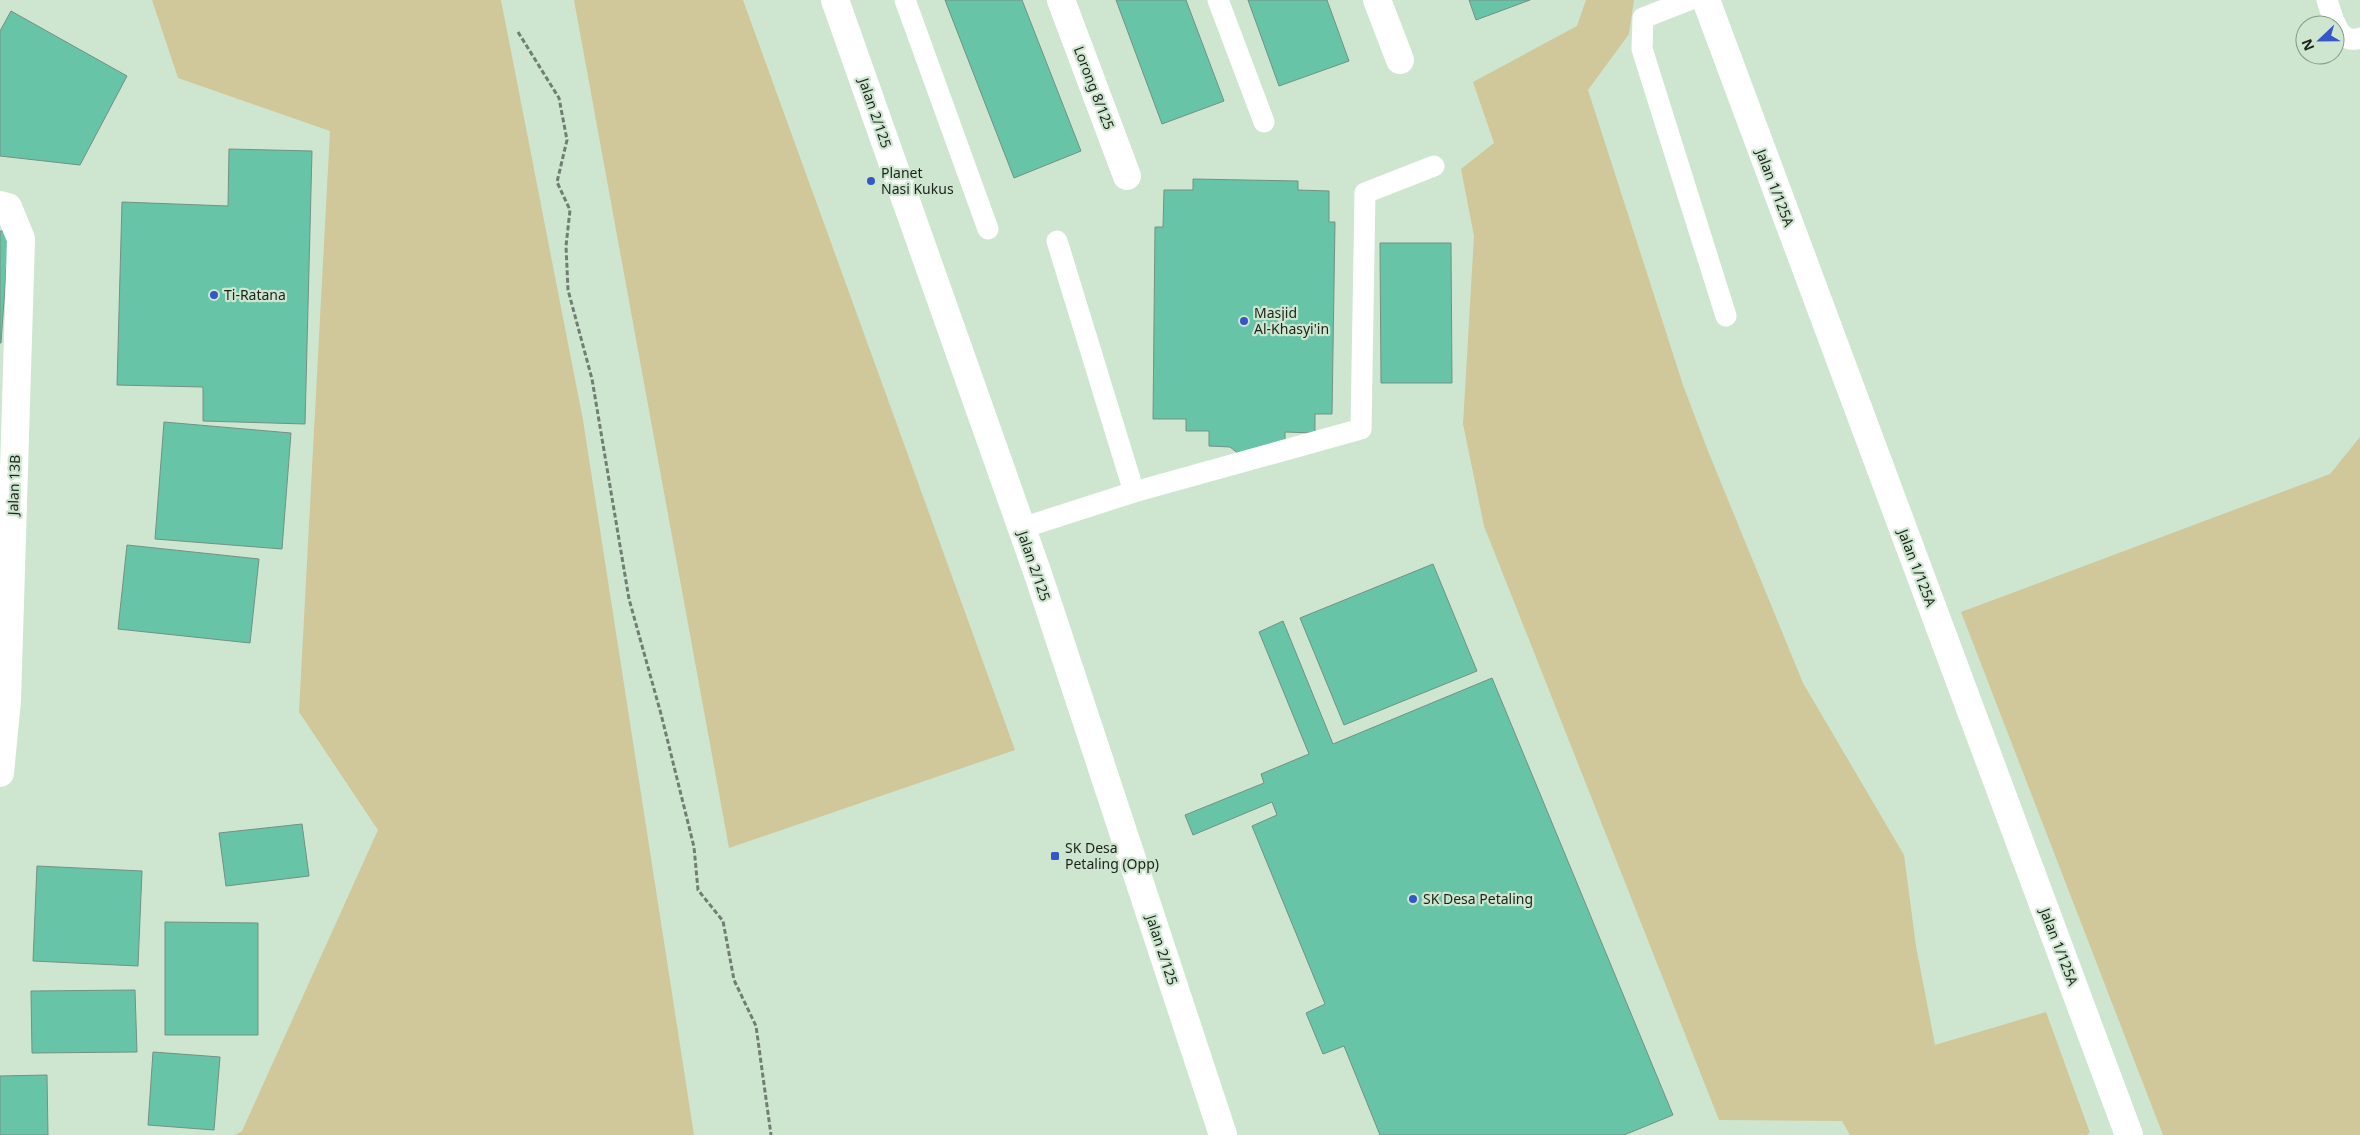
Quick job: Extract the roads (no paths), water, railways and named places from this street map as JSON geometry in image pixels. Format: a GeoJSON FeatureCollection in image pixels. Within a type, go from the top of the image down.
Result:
{"type":"FeatureCollection","features":[{"type":"Feature","properties":{"kind":"street","name":"Jalan 2/125"},"geometry":{"type":"LineString","coordinates":[[835,0],[1022,528],[1223,1135]]}},
{"type":"Feature","properties":{"kind":"street","name":"Lorong 8/125"},"geometry":{"type":"LineString","coordinates":[[1061,0],[1127,176]]}},
{"type":"Feature","properties":{"kind":"street"},"geometry":{"type":"LineString","coordinates":[[1377,0],[1400,60]]}},
{"type":"Feature","properties":{"kind":"street","name":"Jalan 1/125A"},"geometry":{"type":"LineString","coordinates":[[1706,0],[2129,1135]]}},
{"type":"Feature","properties":{"kind":"street","name":"Jalan 13B"},"geometry":{"type":"LineString","coordinates":[[0,205],[8,207],[21,239],[7,700],[0,773]]}},
{"type":"Feature","properties":{"kind":"lane"},"geometry":{"type":"LineString","coordinates":[[905,0],[988,229]]}},
{"type":"Feature","properties":{"kind":"lane"},"geometry":{"type":"LineString","coordinates":[[1218,0],[1264,122]]}},
{"type":"Feature","properties":{"kind":"lane"},"geometry":{"type":"LineString","coordinates":[[1689,0],[1643,18],[1642,49],[1726,316]]}},
{"type":"Feature","properties":{"kind":"lane"},"geometry":{"type":"LineString","coordinates":[[2327,0],[2337,29],[2344,37],[2355,40],[2360,38]]}},
{"type":"Feature","properties":{"kind":"lane"},"geometry":{"type":"LineString","coordinates":[[1022,528],[1134,492],[1362,429],[1365,194],[1434,166]]}},
{"type":"Feature","properties":{"kind":"lane"},"geometry":{"type":"LineString","coordinates":[[1057,241],[1134,492]]}},
{"type":"Feature","properties":{"kind":"place","name":"Planet Nasi Kukus"},"geometry":{"type":"Point","coordinates":[871,181]}},
{"type":"Feature","properties":{"kind":"place","name":"Ti-Ratana"},"geometry":{"type":"Point","coordinates":[214,295]}},
{"type":"Feature","properties":{"kind":"place","name":"Masjid Al-Khasyi'in"},"geometry":{"type":"Point","coordinates":[1244,321]}},
{"type":"Feature","properties":{"kind":"place","name":"SK Desa Petaling (Opp)"},"geometry":{"type":"Point","coordinates":[1055,856]}},
{"type":"Feature","properties":{"kind":"place","name":"SK Desa Petaling"},"geometry":{"type":"Point","coordinates":[1413,899]}}]}
